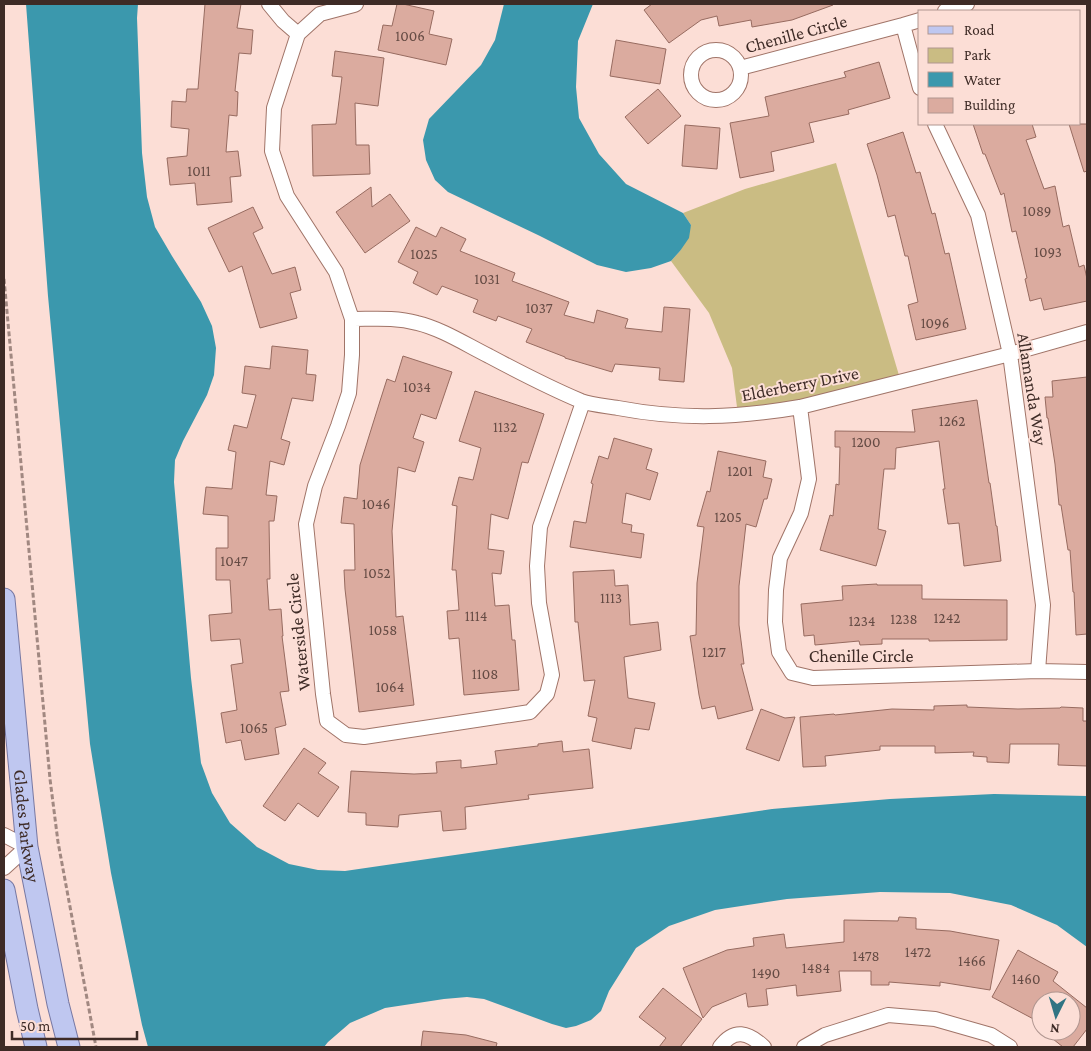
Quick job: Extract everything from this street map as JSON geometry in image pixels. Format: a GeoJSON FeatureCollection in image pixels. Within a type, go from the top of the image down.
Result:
{"type":"FeatureCollection","features":[{"type":"Feature","properties":{"kind":"main road","name":"Glades Parkway"},"geometry":{"type":"LineString","coordinates":[[4,600],[27,847],[58,1004],[69,1047]]}},
{"type":"Feature","properties":{"kind":"main road","name":"Glades Parkway"},"geometry":{"type":"LineString","coordinates":[[4,890],[36,1047]]}},
{"type":"Feature","properties":{"kind":"street"},"geometry":{"type":"LineString","coordinates":[[269,4],[298,34]]}},
{"type":"Feature","properties":{"kind":"street","name":"Waterside Circle"},"geometry":{"type":"LineString","coordinates":[[356,4],[320,14],[298,34],[274,108],[272,151],[287,196],[336,272],[352,319],[349,393],[315,486],[306,524],[327,721],[346,735],[364,737],[530,712],[547,694],[552,675],[539,603],[537,566],[540,528],[584,402]]}},
{"type":"Feature","properties":{"kind":"street"},"geometry":{"type":"LineString","coordinates":[[947,10],[967,4]]}},
{"type":"Feature","properties":{"kind":"street","name":"Chenille Circle"},"geometry":{"type":"LineString","coordinates":[[740,68],[918,21]]}},
{"type":"Feature","properties":{"kind":"street"},"geometry":{"type":"LineString","coordinates":[[903,25],[918,81]]}},
{"type":"Feature","properties":{"kind":"street","name":"Allamanda Way"},"geometry":{"type":"LineString","coordinates":[[935,125],[978,215],[1010,354],[1043,605],[1038,671]]}},
{"type":"Feature","properties":{"kind":"street","name":"Elderberry Drive"},"geometry":{"type":"LineString","coordinates":[[352,319],[396,318],[439,330],[510,368],[584,402],[647,413],[686,416],[764,413],[800,407],[1010,354],[1087,332]]}},
{"type":"Feature","properties":{"kind":"street","name":"Chenille Circle"},"geometry":{"type":"LineString","coordinates":[[800,407],[810,479],[802,513],[780,558],[775,622],[780,652],[792,673],[813,678],[1038,671],[1087,672]]}},
{"type":"Feature","properties":{"kind":"street"},"geometry":{"type":"LineString","coordinates":[[4,835],[27,847],[4,868]]}},
{"type":"Feature","properties":{"kind":"street"},"geometry":{"type":"LineString","coordinates":[[804,1047],[825,1035],[888,1015],[935,1019],[991,1035],[1010,1047]]}},
{"type":"Feature","properties":{"kind":"street"},"geometry":{"type":"LineString","coordinates":[[720,1047],[726,1038],[744,1034],[756,1039],[764,1047]]}},
{"type":"Feature","properties":{"kind":"path"},"geometry":{"type":"LineString","coordinates":[[4,279],[50,779],[58,842],[96,1047]]}},
{"type":"Feature","properties":{"kind":"green space"},"geometry":{"type":"Polygon","coordinates":[[[836,163],[901,382],[738,415],[732,368],[709,313],[671,261],[680,251],[691,225],[683,213],[745,189],[836,163]]]}},
{"type":"Feature","properties":{"kind":"water"},"geometry":{"type":"Polygon","coordinates":[[[26,4],[138,4],[142,153],[147,197],[155,227],[201,302],[212,326],[216,348],[214,375],[207,395],[175,460],[174,482],[191,678],[201,763],[212,793],[230,823],[257,847],[289,864],[318,870],[345,871],[772,809],[890,799],[994,794],[1087,796],[1087,947],[1057,925],[1011,905],[950,893],[880,892],[787,899],[715,910],[669,926],[636,948],[609,991],[601,1011],[591,1020],[576,1026],[566,1028],[484,999],[467,997],[385,1008],[350,1023],[324,1047],[148,1047],[111,873],[90,744],[48,296],[26,4]]]}},
{"type":"Feature","properties":{"kind":"water"},"geometry":{"type":"Polygon","coordinates":[[[504,4],[593,4],[578,41],[576,87],[579,118],[599,154],[626,184],[683,213],[691,225],[689,238],[671,261],[651,268],[626,272],[597,265],[448,192],[435,180],[426,160],[423,140],[429,119],[481,65],[495,40],[504,4]]]}},
{"type":"Feature","properties":{"kind":"building"},"geometry":{"type":"Polygon","coordinates":[[[205,4],[241,4],[237,28],[253,30],[251,54],[239,53],[235,91],[238,92],[237,116],[229,115],[226,152],[238,151],[241,176],[230,177],[232,202],[197,205],[195,183],[170,185],[167,158],[187,156],[189,129],[171,127],[172,101],[186,102],[187,89],[198,89],[205,4]]]}},
{"type":"Feature","properties":{"kind":"building"},"geometry":{"type":"Polygon","coordinates":[[[397,4],[434,11],[429,34],[452,39],[446,65],[378,50],[383,25],[392,26],[397,4]]]}},
{"type":"Feature","properties":{"kind":"building"},"geometry":{"type":"Polygon","coordinates":[[[652,4],[833,5],[792,20],[752,27],[751,20],[719,26],[717,16],[701,20],[669,43],[644,10],[652,4]]]}},
{"type":"Feature","properties":{"kind":"building"},"geometry":{"type":"Polygon","coordinates":[[[616,40],[666,49],[660,84],[610,76],[616,40]]]}},
{"type":"Feature","properties":{"kind":"building"},"geometry":{"type":"Polygon","coordinates":[[[335,51],[384,58],[378,106],[355,103],[356,145],[369,145],[370,174],[313,176],[312,125],[336,124],[342,77],[332,76],[335,51]]]}},
{"type":"Feature","properties":{"kind":"building"},"geometry":{"type":"Polygon","coordinates":[[[879,62],[890,98],[848,110],[849,114],[809,123],[814,142],[771,152],[774,171],[740,178],[730,123],[769,116],[765,97],[846,77],[844,72],[879,62]]]}},
{"type":"Feature","properties":{"kind":"building"},"geometry":{"type":"Polygon","coordinates":[[[658,89],[681,116],[648,144],[625,117],[658,89]]]}},
{"type":"Feature","properties":{"kind":"building"},"geometry":{"type":"Polygon","coordinates":[[[1087,124],[1087,171],[1084,172],[1069,125],[1087,124]]]}},
{"type":"Feature","properties":{"kind":"building"},"geometry":{"type":"Polygon","coordinates":[[[685,125],[720,128],[717,169],[682,166],[685,125]]]}},
{"type":"Feature","properties":{"kind":"building"},"geometry":{"type":"Polygon","coordinates":[[[973,125],[1032,125],[1036,137],[1026,140],[1044,189],[1055,186],[1063,227],[1069,225],[1079,267],[1084,265],[1087,279],[1087,301],[1044,310],[1041,298],[1030,301],[1025,279],[1027,278],[1016,231],[1012,232],[1004,193],[1001,195],[985,154],[983,154],[973,125]]]}},
{"type":"Feature","properties":{"kind":"building"},"geometry":{"type":"Polygon","coordinates":[[[903,132],[916,173],[920,172],[932,214],[935,213],[945,254],[949,253],[966,329],[916,340],[908,305],[918,302],[908,256],[905,256],[895,215],[888,217],[867,144],[903,132]]]}},
{"type":"Feature","properties":{"kind":"building"},"geometry":{"type":"Polygon","coordinates":[[[371,187],[372,207],[390,194],[410,221],[365,253],[336,212],[371,187]]]}},
{"type":"Feature","properties":{"kind":"building"},"geometry":{"type":"Polygon","coordinates":[[[253,207],[263,228],[253,233],[272,274],[295,267],[301,290],[290,293],[297,318],[260,328],[242,266],[229,272],[208,228],[253,207]]]}},
{"type":"Feature","properties":{"kind":"building"},"geometry":{"type":"Polygon","coordinates":[[[416,227],[436,237],[441,227],[466,239],[460,251],[515,273],[512,281],[569,302],[564,315],[594,323],[597,310],[628,319],[625,328],[662,332],[664,307],[690,309],[684,382],[659,380],[660,368],[615,364],[612,372],[565,358],[526,342],[532,329],[498,316],[496,321],[473,312],[478,300],[442,286],[437,295],[413,283],[418,272],[398,262],[416,227]]]}},
{"type":"Feature","properties":{"kind":"building"},"geometry":{"type":"Polygon","coordinates":[[[272,346],[308,350],[306,374],[316,375],[313,401],[292,398],[281,439],[290,442],[284,465],[270,461],[266,495],[277,496],[274,521],[269,521],[270,579],[267,579],[269,610],[281,609],[282,636],[289,691],[280,692],[286,725],[275,728],[279,754],[245,760],[241,740],[226,743],[221,713],[237,710],[231,665],[243,663],[240,639],[211,641],[209,615],[232,613],[230,580],[216,580],[216,548],[228,548],[228,516],[203,514],[206,487],[232,489],[236,452],[228,450],[234,425],[247,428],[256,395],[242,393],[245,366],[270,369],[272,346]]]}},
{"type":"Feature","properties":{"kind":"building"},"geometry":{"type":"Polygon","coordinates":[[[403,356],[452,372],[436,419],[421,414],[413,438],[424,442],[415,472],[398,467],[392,531],[396,617],[403,616],[414,705],[359,712],[344,570],[355,570],[354,524],[341,523],[344,497],[357,499],[360,465],[387,379],[395,382],[403,356]]]}},
{"type":"Feature","properties":{"kind":"building"},"geometry":{"type":"Polygon","coordinates":[[[1087,377],[1087,634],[1076,635],[1070,550],[1068,550],[1061,505],[1059,505],[1045,397],[1053,397],[1052,381],[1087,377]]]}},
{"type":"Feature","properties":{"kind":"building"},"geometry":{"type":"Polygon","coordinates":[[[475,391],[544,414],[528,463],[522,462],[508,519],[491,514],[488,549],[504,551],[501,574],[492,573],[495,606],[509,605],[512,640],[515,640],[519,690],[464,695],[459,638],[449,639],[447,611],[459,610],[456,570],[452,570],[457,506],[452,505],[459,477],[473,480],[481,448],[459,441],[475,391]]]}},
{"type":"Feature","properties":{"kind":"building"},"geometry":{"type":"Polygon","coordinates":[[[977,400],[1001,561],[964,566],[959,523],[948,524],[939,441],[896,448],[895,469],[884,469],[878,529],[886,531],[876,566],[820,550],[830,515],[833,516],[836,484],[839,485],[840,447],[835,447],[835,431],[915,432],[912,410],[977,400]]]}},
{"type":"Feature","properties":{"kind":"building"},"geometry":{"type":"Polygon","coordinates":[[[614,438],[652,449],[646,469],[658,473],[650,500],[626,493],[622,523],[632,525],[631,532],[644,534],[641,558],[570,547],[574,521],[586,523],[593,484],[591,483],[599,456],[608,459],[614,438]]]}},
{"type":"Feature","properties":{"kind":"building"},"geometry":{"type":"Polygon","coordinates":[[[718,451],[766,461],[763,477],[772,479],[767,499],[764,499],[756,527],[746,524],[739,586],[739,625],[744,664],[741,664],[753,710],[718,719],[715,706],[702,709],[690,636],[696,635],[697,583],[704,527],[697,526],[707,491],[710,492],[718,451]]]}},
{"type":"Feature","properties":{"kind":"building"},"geometry":{"type":"Polygon","coordinates":[[[614,570],[615,586],[628,585],[630,625],[658,622],[661,650],[624,657],[628,698],[655,703],[649,730],[635,728],[631,749],[592,741],[597,718],[588,716],[595,680],[584,681],[578,622],[575,622],[573,572],[614,570]]]}},
{"type":"Feature","properties":{"kind":"building"},"geometry":{"type":"Polygon","coordinates":[[[877,584],[922,585],[922,599],[1007,600],[1007,640],[929,641],[929,639],[882,639],[882,644],[860,645],[859,641],[815,645],[814,635],[804,636],[801,604],[843,600],[842,586],[877,584]]]}},
{"type":"Feature","properties":{"kind":"building"},"geometry":{"type":"Polygon","coordinates":[[[967,705],[967,707],[1018,709],[1083,708],[1083,721],[1087,721],[1087,766],[1058,765],[1059,744],[1010,744],[1009,763],[987,762],[987,757],[973,756],[974,752],[935,753],[935,746],[880,746],[880,750],[825,756],[826,766],[803,767],[800,717],[892,709],[934,710],[934,706],[967,705]]]}},
{"type":"Feature","properties":{"kind":"building"},"geometry":{"type":"Polygon","coordinates":[[[761,709],[785,718],[795,717],[779,761],[746,749],[761,709]]]}},
{"type":"Feature","properties":{"kind":"building"},"geometry":{"type":"Polygon","coordinates":[[[562,741],[563,752],[589,749],[593,788],[528,795],[529,799],[465,807],[466,829],[443,831],[441,811],[399,815],[398,827],[366,825],[366,813],[348,812],[351,771],[414,774],[437,773],[436,762],[461,760],[461,768],[497,764],[495,751],[562,741]]]}},
{"type":"Feature","properties":{"kind":"building"},"geometry":{"type":"Polygon","coordinates":[[[304,748],[326,763],[318,773],[339,787],[318,817],[298,803],[285,821],[263,806],[304,748]]]}},
{"type":"Feature","properties":{"kind":"building"},"geometry":{"type":"Polygon","coordinates":[[[899,917],[916,918],[916,929],[950,931],[999,940],[990,990],[940,982],[940,986],[889,982],[889,985],[871,985],[871,971],[839,971],[841,991],[797,996],[796,985],[766,989],[768,1005],[748,1007],[746,993],[712,1007],[703,1018],[683,968],[727,950],[754,946],[753,938],[784,934],[786,948],[844,942],[844,920],[898,921],[899,917]]]}},
{"type":"Feature","properties":{"kind":"building"},"geometry":{"type":"Polygon","coordinates":[[[1018,950],[1058,972],[1053,981],[1066,991],[1031,991],[1031,1018],[992,997],[1018,950]]]}},
{"type":"Feature","properties":{"kind":"building"},"geometry":{"type":"Polygon","coordinates":[[[663,988],[702,1019],[680,1047],[659,1047],[666,1038],[639,1017],[663,988]]]}},
{"type":"Feature","properties":{"kind":"building"},"geometry":{"type":"Polygon","coordinates":[[[1081,1003],[1087,1008],[1087,1029],[1081,1037],[1081,1003]]]}},
{"type":"Feature","properties":{"kind":"building"},"geometry":{"type":"Polygon","coordinates":[[[423,1031],[466,1035],[497,1043],[496,1047],[421,1047],[423,1031]]]}},
{"type":"Feature","properties":{"kind":"building"},"geometry":{"type":"Polygon","coordinates":[[[1056,1041],[1078,1041],[1073,1047],[1063,1047],[1056,1041]]]}}]}
